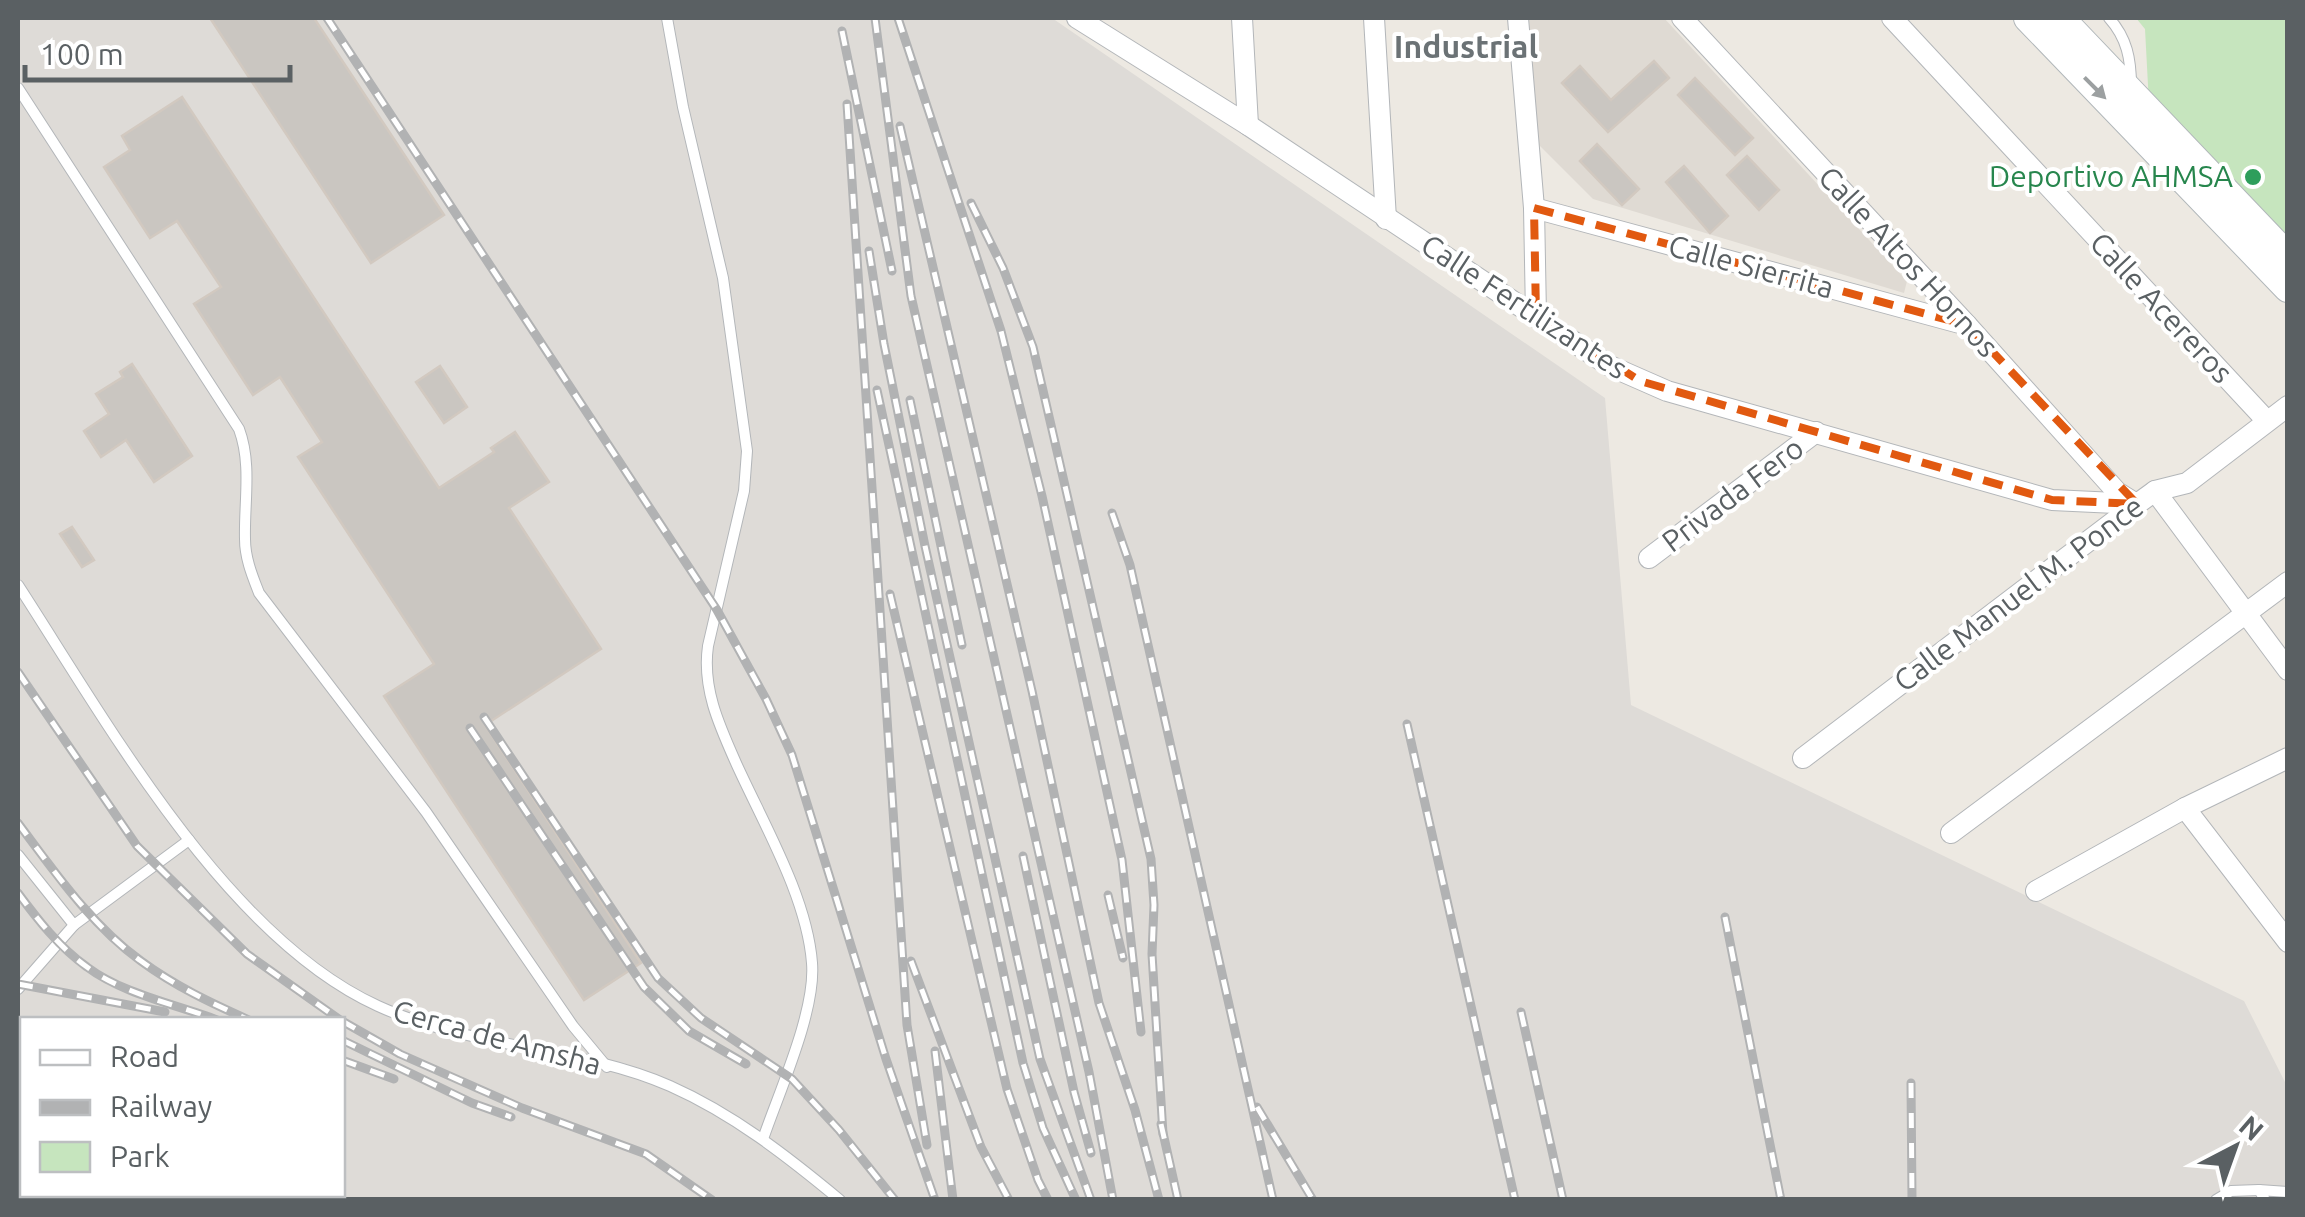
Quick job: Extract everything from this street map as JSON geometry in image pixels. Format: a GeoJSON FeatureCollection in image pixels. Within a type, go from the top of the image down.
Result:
{"type":"FeatureCollection","features":[{"type":"Feature","properties":{"kind":"street","name":"Calle Fertilizantes"},"geometry":{"type":"LineString","coordinates":[[1077,18],[1099,25],[1610,366],[1640,380],[1666,391],[2052,500],[2137,504]]}},
{"type":"Feature","properties":{"kind":"street"},"geometry":{"type":"LineString","coordinates":[[1242,18],[1248,125]]}},
{"type":"Feature","properties":{"kind":"street"},"geometry":{"type":"LineString","coordinates":[[1374,18],[1386,218]]}},
{"type":"Feature","properties":{"kind":"street"},"geometry":{"type":"LineString","coordinates":[[1518,18],[1534,208],[1536,315]]}},
{"type":"Feature","properties":{"kind":"street","name":"Calle Altos Hornos"},"geometry":{"type":"LineString","coordinates":[[1682,18],[2117,492],[2137,504]]}},
{"type":"Feature","properties":{"kind":"street","name":"Calle Acereros"},"geometry":{"type":"LineString","coordinates":[[1892,18],[2268,422]]}},
{"type":"Feature","properties":{"kind":"street"},"geometry":{"type":"LineString","coordinates":[[2028,18],[2288,288]]}},
{"type":"Feature","properties":{"kind":"street"},"geometry":{"type":"LineString","coordinates":[[2060,18],[2288,257]]}},
{"type":"Feature","properties":{"kind":"street","name":"Calle Sierrita"},"geometry":{"type":"LineString","coordinates":[[1534,208],[1967,325]]}},
{"type":"Feature","properties":{"kind":"street","name":"Calle Manuel M. Ponce"},"geometry":{"type":"LineString","coordinates":[[1803,758],[2137,504],[2155,491],[2187,483],[2288,406]]}},
{"type":"Feature","properties":{"kind":"street","name":"Privada Fero"},"geometry":{"type":"LineString","coordinates":[[1649,558],[1816,432]]}},
{"type":"Feature","properties":{"kind":"street"},"geometry":{"type":"LineString","coordinates":[[2155,491],[2288,670]]}},
{"type":"Feature","properties":{"kind":"street"},"geometry":{"type":"LineString","coordinates":[[1951,833],[2288,582]]}},
{"type":"Feature","properties":{"kind":"street"},"geometry":{"type":"LineString","coordinates":[[2036,891],[2186,808],[2288,758]]}},
{"type":"Feature","properties":{"kind":"street"},"geometry":{"type":"LineString","coordinates":[[2186,808],[2288,942]]}},
{"type":"Feature","properties":{"kind":"lane"},"geometry":{"type":"LineString","coordinates":[[667,18],[722,278],[747,451],[744,491],[705,664],[708,687],[722,730],[793,890],[813,966],[804,1020],[763,1139]]}},
{"type":"Feature","properties":{"kind":"lane"},"geometry":{"type":"LineString","coordinates":[[2109,18],[2124,38],[2129,53],[2131,92]]}},
{"type":"Feature","properties":{"kind":"lane"},"geometry":{"type":"LineString","coordinates":[[18,88],[239,428],[246,475],[247,559],[259,593],[426,812],[573,1026],[607,1067]]}},
{"type":"Feature","properties":{"kind":"lane","name":"Cerca de Amsha"},"geometry":{"type":"LineString","coordinates":[[18,585],[189,840],[288,948],[373,1004],[412,1021],[668,1085],[763,1139],[840,1200]]}},
{"type":"Feature","properties":{"kind":"lane"},"geometry":{"type":"LineString","coordinates":[[18,989],[74,925],[189,840]]}},
{"type":"Feature","properties":{"kind":"lane"},"geometry":{"type":"LineString","coordinates":[[18,855],[74,925]]}},
{"type":"Feature","properties":{"kind":"lane"},"geometry":{"type":"LineString","coordinates":[[2216,1200],[2231,1191],[2262,1195],[2288,1192]]}},
{"type":"Feature","properties":{"kind":"highlighted area"},"geometry":{"type":"Polygon","coordinates":[[[1534,208],[1967,325],[2137,504],[2052,500],[1640,381],[1536,315],[1534,208]]]}},
{"type":"Feature","properties":{"kind":"shaded area"},"geometry":{"type":"Polygon","coordinates":[[[18,18],[1052,18],[1605,398],[1631,705],[2244,1001],[2287,1086],[2287,1199],[18,1199],[18,18]]]}},
{"type":"Feature","properties":{"kind":"shaded area"},"geometry":{"type":"Polygon","coordinates":[[[1529,18],[1664,18],[1907,281],[1904,293],[1593,199],[1538,144],[1529,18]]]}},
{"type":"Feature","properties":{"kind":"green space","name":"Deportivo AHMSA"},"geometry":{"type":"Polygon","coordinates":[[[2136,18],[2287,18],[2287,249],[2149,104],[2145,29],[2136,18]]]}},
{"type":"Feature","properties":{"kind":"building"},"geometry":{"type":"Polygon","coordinates":[[[210,18],[314,18],[444,215],[371,263],[210,18]]]}},
{"type":"Feature","properties":{"kind":"building"},"geometry":{"type":"Polygon","coordinates":[[[1654,61],[1669,78],[1608,132],[1562,83],[1580,66],[1611,100],[1654,61]]]}},
{"type":"Feature","properties":{"kind":"building"},"geometry":{"type":"Polygon","coordinates":[[[1695,78],[1753,138],[1735,155],[1678,95],[1695,78]]]}},
{"type":"Feature","properties":{"kind":"building"},"geometry":{"type":"Polygon","coordinates":[[[182,97],[439,488],[494,452],[491,448],[515,432],[549,482],[509,508],[601,649],[485,725],[641,963],[584,1000],[384,696],[434,664],[298,457],[322,442],[280,377],[253,395],[194,304],[221,287],[177,221],[150,238],[104,167],[130,150],[122,136],[182,97]]]}},
{"type":"Feature","properties":{"kind":"building"},"geometry":{"type":"Polygon","coordinates":[[[1597,144],[1639,189],[1622,205],[1580,161],[1597,144]]]}},
{"type":"Feature","properties":{"kind":"building"},"geometry":{"type":"Polygon","coordinates":[[[1747,156],[1779,190],[1759,210],[1727,175],[1747,156]]]}},
{"type":"Feature","properties":{"kind":"building"},"geometry":{"type":"Polygon","coordinates":[[[1684,166],[1728,216],[1710,233],[1666,182],[1684,166]]]}},
{"type":"Feature","properties":{"kind":"building"},"geometry":{"type":"Polygon","coordinates":[[[132,364],[192,456],[154,482],[126,440],[101,457],[84,431],[109,414],[96,394],[123,377],[120,372],[132,364]]]}},
{"type":"Feature","properties":{"kind":"building"},"geometry":{"type":"Polygon","coordinates":[[[440,366],[467,407],[444,423],[416,382],[440,366]]]}},
{"type":"Feature","properties":{"kind":"building"},"geometry":{"type":"Polygon","coordinates":[[[72,527],[94,560],[82,567],[60,534],[72,527]]]}},
{"type":"Feature","properties":{"kind":"railway"},"geometry":{"type":"LineString","coordinates":[[327,18],[717,610],[766,699],[792,755],[886,1059],[935,1200]]}},
{"type":"Feature","properties":{"kind":"railway"},"geometry":{"type":"LineString","coordinates":[[875,18],[911,296],[1089,1072],[1113,1200]]}},
{"type":"Feature","properties":{"kind":"railway"},"geometry":{"type":"LineString","coordinates":[[898,18],[1001,331],[1042,496],[1122,860],[1141,1032]]}},
{"type":"Feature","properties":{"kind":"railway"},"geometry":{"type":"LineString","coordinates":[[842,31],[892,271]]}},
{"type":"Feature","properties":{"kind":"railway"},"geometry":{"type":"LineString","coordinates":[[847,104],[907,1025],[927,1145]]}},
{"type":"Feature","properties":{"kind":"railway"},"geometry":{"type":"LineString","coordinates":[[900,126],[1032,691],[1099,1003],[1135,1110],[1159,1200]]}},
{"type":"Feature","properties":{"kind":"railway"},"geometry":{"type":"LineString","coordinates":[[971,203],[1003,268],[1033,347],[1151,859],[1152,954],[1163,1134]]}},
{"type":"Feature","properties":{"kind":"railway"},"geometry":{"type":"LineString","coordinates":[[869,251],[925,546],[1040,1059],[1091,1200]]}},
{"type":"Feature","properties":{"kind":"railway"},"geometry":{"type":"LineString","coordinates":[[877,390],[1023,1063],[1043,1128],[1076,1200]]}},
{"type":"Feature","properties":{"kind":"railway"},"geometry":{"type":"LineString","coordinates":[[910,400],[962,645]]}},
{"type":"Feature","properties":{"kind":"railway"},"geometry":{"type":"LineString","coordinates":[[1112,513],[1130,565],[1273,1200]]}},
{"type":"Feature","properties":{"kind":"railway"},"geometry":{"type":"LineString","coordinates":[[890,594],[1007,1089],[1048,1200]]}},
{"type":"Feature","properties":{"kind":"railway"},"geometry":{"type":"LineString","coordinates":[[18,672],[137,846],[247,954],[336,1017]]}},
{"type":"Feature","properties":{"kind":"railway"},"geometry":{"type":"LineString","coordinates":[[484,717],[658,978],[701,1018],[792,1079],[895,1200]]}},
{"type":"Feature","properties":{"kind":"railway"},"geometry":{"type":"LineString","coordinates":[[1407,724],[1515,1200]]}},
{"type":"Feature","properties":{"kind":"railway"},"geometry":{"type":"LineString","coordinates":[[470,728],[644,987],[689,1031],[746,1064]]}},
{"type":"Feature","properties":{"kind":"railway"},"geometry":{"type":"LineString","coordinates":[[18,823],[74,896],[123,947],[180,986],[243,1017]]}},
{"type":"Feature","properties":{"kind":"railway"},"geometry":{"type":"LineString","coordinates":[[1023,856],[1091,1153]]}},
{"type":"Feature","properties":{"kind":"railway"},"geometry":{"type":"LineString","coordinates":[[18,893],[58,942],[101,976],[208,1017]]}},
{"type":"Feature","properties":{"kind":"railway"},"geometry":{"type":"LineString","coordinates":[[1108,895],[1123,958]]}},
{"type":"Feature","properties":{"kind":"railway"},"geometry":{"type":"LineString","coordinates":[[1725,917],[1781,1200]]}},
{"type":"Feature","properties":{"kind":"railway"},"geometry":{"type":"LineString","coordinates":[[911,961],[981,1147],[1009,1200]]}},
{"type":"Feature","properties":{"kind":"railway"},"geometry":{"type":"LineString","coordinates":[[18,984],[165,1012]]}},
{"type":"Feature","properties":{"kind":"railway"},"geometry":{"type":"LineString","coordinates":[[1521,1012],[1563,1200]]}},
{"type":"Feature","properties":{"kind":"railway"},"geometry":{"type":"LineString","coordinates":[[345,1023],[400,1054],[522,1108],[646,1154],[712,1200]]}},
{"type":"Feature","properties":{"kind":"railway"},"geometry":{"type":"LineString","coordinates":[[345,1041],[472,1103],[511,1117]]}},
{"type":"Feature","properties":{"kind":"railway"},"geometry":{"type":"LineString","coordinates":[[935,1051],[953,1200]]}},
{"type":"Feature","properties":{"kind":"railway"},"geometry":{"type":"LineString","coordinates":[[345,1061],[394,1079]]}},
{"type":"Feature","properties":{"kind":"railway"},"geometry":{"type":"LineString","coordinates":[[1911,1083],[1912,1200]]}},
{"type":"Feature","properties":{"kind":"railway"},"geometry":{"type":"LineString","coordinates":[[1257,1107],[1313,1200]]}},
{"type":"Feature","properties":{"kind":"railway"},"geometry":{"type":"LineString","coordinates":[[1161,1124],[1178,1200]]}},
{"type":"Feature","properties":{"kind":"place","name":"Deportivo AHMSA"},"geometry":{"type":"Point","coordinates":[2253,177]}},
{"type":"Feature","properties":{"kind":"district","name":"Industrial"},"geometry":{"type":"Point","coordinates":[1466,47]}}]}
